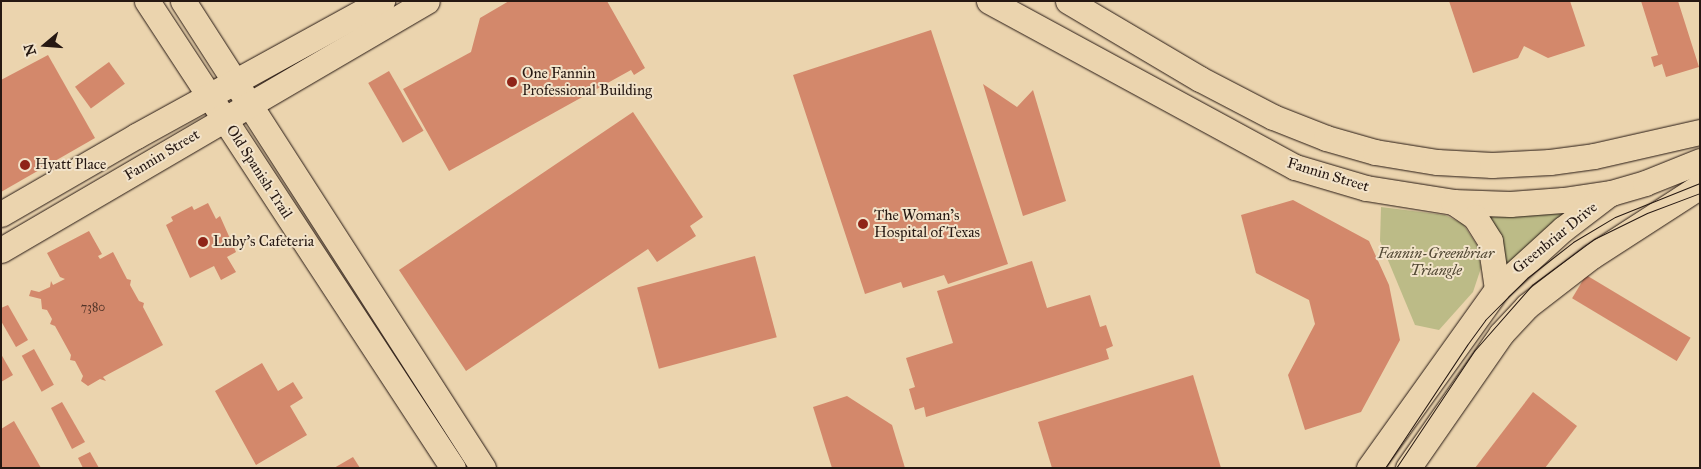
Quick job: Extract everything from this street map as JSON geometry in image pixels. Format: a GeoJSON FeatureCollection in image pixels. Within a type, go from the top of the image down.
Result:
{"type":"FeatureCollection","features":[{"type":"Feature","properties":{"kind":"main road","name":"Old Spanish Trail"},"geometry":{"type":"LineString","coordinates":[[147,1],[453,468]]}},
{"type":"Feature","properties":{"kind":"main road","name":"Old Spanish Trail"},"geometry":{"type":"LineString","coordinates":[[183,1],[310,195],[404,349],[483,468]]}},
{"type":"Feature","properties":{"kind":"main road","name":"Fannin Street"},"geometry":{"type":"LineString","coordinates":[[1,214],[209,95],[382,1]]}},
{"type":"Feature","properties":{"kind":"main road","name":"Fannin Street"},"geometry":{"type":"LineString","coordinates":[[1,250],[50,224],[224,118],[427,1]]}},
{"type":"Feature","properties":{"kind":"main road","name":"Fannin Street"},"geometry":{"type":"LineString","coordinates":[[989,1],[1295,167],[1366,188],[1453,202],[1510,204],[1611,193],[1645,184],[1700,161]]}},
{"type":"Feature","properties":{"kind":"main road"},"geometry":{"type":"LineString","coordinates":[[1068,1],[1200,79],[1273,117],[1326,138],[1376,152],[1438,162],[1492,165],[1540,163],[1594,156],[1700,132]]}},
{"type":"Feature","properties":{"kind":"main road","name":"Greenbriar Drive"},"geometry":{"type":"LineString","coordinates":[[1369,468],[1497,289],[1556,234],[1672,151],[1700,137]]}},
{"type":"Feature","properties":{"kind":"main road"},"geometry":{"type":"LineString","coordinates":[[1408,468],[1501,334],[1527,306],[1592,256],[1700,186]]}},
{"type":"Feature","properties":{"kind":"main road"},"geometry":{"type":"LineString","coordinates":[[1453,202],[1474,217],[1490,241],[1497,289]]}},
{"type":"Feature","properties":{"kind":"main road"},"geometry":{"type":"LineString","coordinates":[[384,363],[404,349]]}},
{"type":"Feature","properties":{"kind":"green space","name":"Fannin-Greenbriar Triangle"},"geometry":{"type":"Polygon","coordinates":[[[1381,207],[1445,215],[1463,224],[1477,245],[1481,268],[1473,292],[1439,330],[1415,325],[1380,241],[1381,207]]]}},
{"type":"Feature","properties":{"kind":"green space","name":"Fannin-Greenbriar Triangle"},"geometry":{"type":"Polygon","coordinates":[[[1567,207],[1569,213],[1507,267],[1485,211],[1567,207]]]}},
{"type":"Feature","properties":{"kind":"building","name":"One Fannin Professional Building"},"geometry":{"type":"Polygon","coordinates":[[[509,1],[607,1],[645,68],[634,75],[631,70],[449,171],[403,89],[471,52],[480,18],[509,1]]]}},
{"type":"Feature","properties":{"kind":"building"},"geometry":{"type":"Polygon","coordinates":[[[1449,1],[1570,1],[1585,46],[1548,58],[1524,46],[1518,58],[1473,73],[1449,1]]]}},
{"type":"Feature","properties":{"kind":"building"},"geometry":{"type":"Polygon","coordinates":[[[1641,1],[1678,1],[1699,67],[1666,77],[1662,64],[1654,67],[1651,57],[1658,55],[1641,1]]]}},
{"type":"Feature","properties":{"kind":"building"},"geometry":{"type":"Polygon","coordinates":[[[931,30],[1008,264],[948,284],[944,275],[903,288],[901,282],[865,294],[793,75],[931,30]]]}},
{"type":"Feature","properties":{"kind":"building"},"geometry":{"type":"Polygon","coordinates":[[[48,55],[95,138],[1,192],[1,80],[48,55]]]}},
{"type":"Feature","properties":{"kind":"building"},"geometry":{"type":"Polygon","coordinates":[[[109,62],[125,84],[91,109],[75,87],[109,62]]]}},
{"type":"Feature","properties":{"kind":"building"},"geometry":{"type":"Polygon","coordinates":[[[389,71],[424,131],[403,143],[368,83],[389,71]]]}},
{"type":"Feature","properties":{"kind":"building"},"geometry":{"type":"Polygon","coordinates":[[[983,84],[1017,107],[1033,90],[1066,201],[1023,216],[983,84]]]}},
{"type":"Feature","properties":{"kind":"building"},"geometry":{"type":"Polygon","coordinates":[[[633,112],[703,217],[690,226],[696,236],[657,262],[648,249],[466,371],[399,270],[633,112]]]}},
{"type":"Feature","properties":{"kind":"building"},"geometry":{"type":"Polygon","coordinates":[[[1293,200],[1369,241],[1389,285],[1400,340],[1361,412],[1305,430],[1288,375],[1315,324],[1309,300],[1256,273],[1241,215],[1293,200]]]}},
{"type":"Feature","properties":{"kind":"building","name":"Luby's Cafeteria"},"geometry":{"type":"Polygon","coordinates":[[[208,203],[216,219],[220,216],[236,252],[227,257],[236,272],[221,280],[214,266],[190,278],[166,225],[173,221],[171,217],[192,206],[194,210],[208,203]]]}},
{"type":"Feature","properties":{"kind":"building"},"geometry":{"type":"Polygon","coordinates":[[[89,231],[102,254],[98,256],[100,259],[113,252],[127,279],[131,280],[130,285],[139,301],[144,303],[143,307],[163,345],[103,377],[106,381],[100,379],[88,386],[81,381],[83,376],[75,361],[70,360],[71,355],[55,326],[50,324],[52,319],[47,310],[42,309],[41,299],[29,296],[31,290],[39,292],[50,287],[51,281],[53,285],[65,279],[60,277],[47,253],[89,231]]]}},
{"type":"Feature","properties":{"kind":"building"},"geometry":{"type":"Polygon","coordinates":[[[755,256],[777,337],[659,369],[637,288],[755,256]]]}},
{"type":"Feature","properties":{"kind":"building"},"geometry":{"type":"Polygon","coordinates":[[[1032,261],[1047,308],[1090,295],[1100,327],[1106,325],[1113,346],[1106,349],[1109,359],[926,417],[924,407],[915,410],[909,389],[915,387],[906,358],[953,343],[937,291],[1032,261]]]}},
{"type":"Feature","properties":{"kind":"building"},"geometry":{"type":"Polygon","coordinates":[[[1586,275],[1691,338],[1677,361],[1572,298],[1586,275]]]}},
{"type":"Feature","properties":{"kind":"building"},"geometry":{"type":"Polygon","coordinates":[[[8,305],[28,340],[16,347],[1,321],[1,308],[8,305]]]}},
{"type":"Feature","properties":{"kind":"building"},"geometry":{"type":"Polygon","coordinates":[[[34,349],[54,385],[42,392],[22,356],[34,349]]]}},
{"type":"Feature","properties":{"kind":"building"},"geometry":{"type":"Polygon","coordinates":[[[1,354],[13,375],[1,382],[1,354]]]}},
{"type":"Feature","properties":{"kind":"building"},"geometry":{"type":"Polygon","coordinates":[[[262,363],[278,391],[293,382],[303,398],[290,406],[307,435],[256,465],[215,391],[262,363]]]}},
{"type":"Feature","properties":{"kind":"building"},"geometry":{"type":"Polygon","coordinates":[[[1193,375],[1221,468],[1052,468],[1038,422],[1193,375]]]}},
{"type":"Feature","properties":{"kind":"building"},"geometry":{"type":"Polygon","coordinates":[[[1533,392],[1577,426],[1545,468],[1475,468],[1533,392]]]}},
{"type":"Feature","properties":{"kind":"building"},"geometry":{"type":"Polygon","coordinates":[[[847,396],[892,425],[905,468],[832,468],[813,407],[847,396]]]}},
{"type":"Feature","properties":{"kind":"building"},"geometry":{"type":"Polygon","coordinates":[[[62,402],[85,442],[72,449],[51,408],[62,402]]]}},
{"type":"Feature","properties":{"kind":"building"},"geometry":{"type":"Polygon","coordinates":[[[14,421],[41,468],[1,468],[1,429],[14,421]]]}},
{"type":"Feature","properties":{"kind":"building"},"geometry":{"type":"Polygon","coordinates":[[[90,452],[99,468],[83,468],[78,458],[90,452]]]}},
{"type":"Feature","properties":{"kind":"building"},"geometry":{"type":"Polygon","coordinates":[[[353,457],[360,468],[334,468],[353,457]]]}},
{"type":"Feature","properties":{"kind":"tram line"},"geometry":{"type":"LineString","coordinates":[[1385,468],[1485,320],[1527,278],[1573,242],[1615,217],[1700,183]]}},
{"type":"Feature","properties":{"kind":"tram line"},"geometry":{"type":"LineString","coordinates":[[1396,468],[1474,351],[1532,285],[1594,239],[1647,213],[1700,193]]}},
{"type":"Feature","properties":{"kind":"place","name":"One Fannin Professional Building"},"geometry":{"type":"Point","coordinates":[512,82]}},
{"type":"Feature","properties":{"kind":"place","name":"Hyatt Place"},"geometry":{"type":"Point","coordinates":[25,165]}},
{"type":"Feature","properties":{"kind":"place","name":"The Woman's Hospital of Texas"},"geometry":{"type":"Point","coordinates":[863,224]}},
{"type":"Feature","properties":{"kind":"place","name":"Luby's Cafeteria"},"geometry":{"type":"Point","coordinates":[203,242]}}]}
